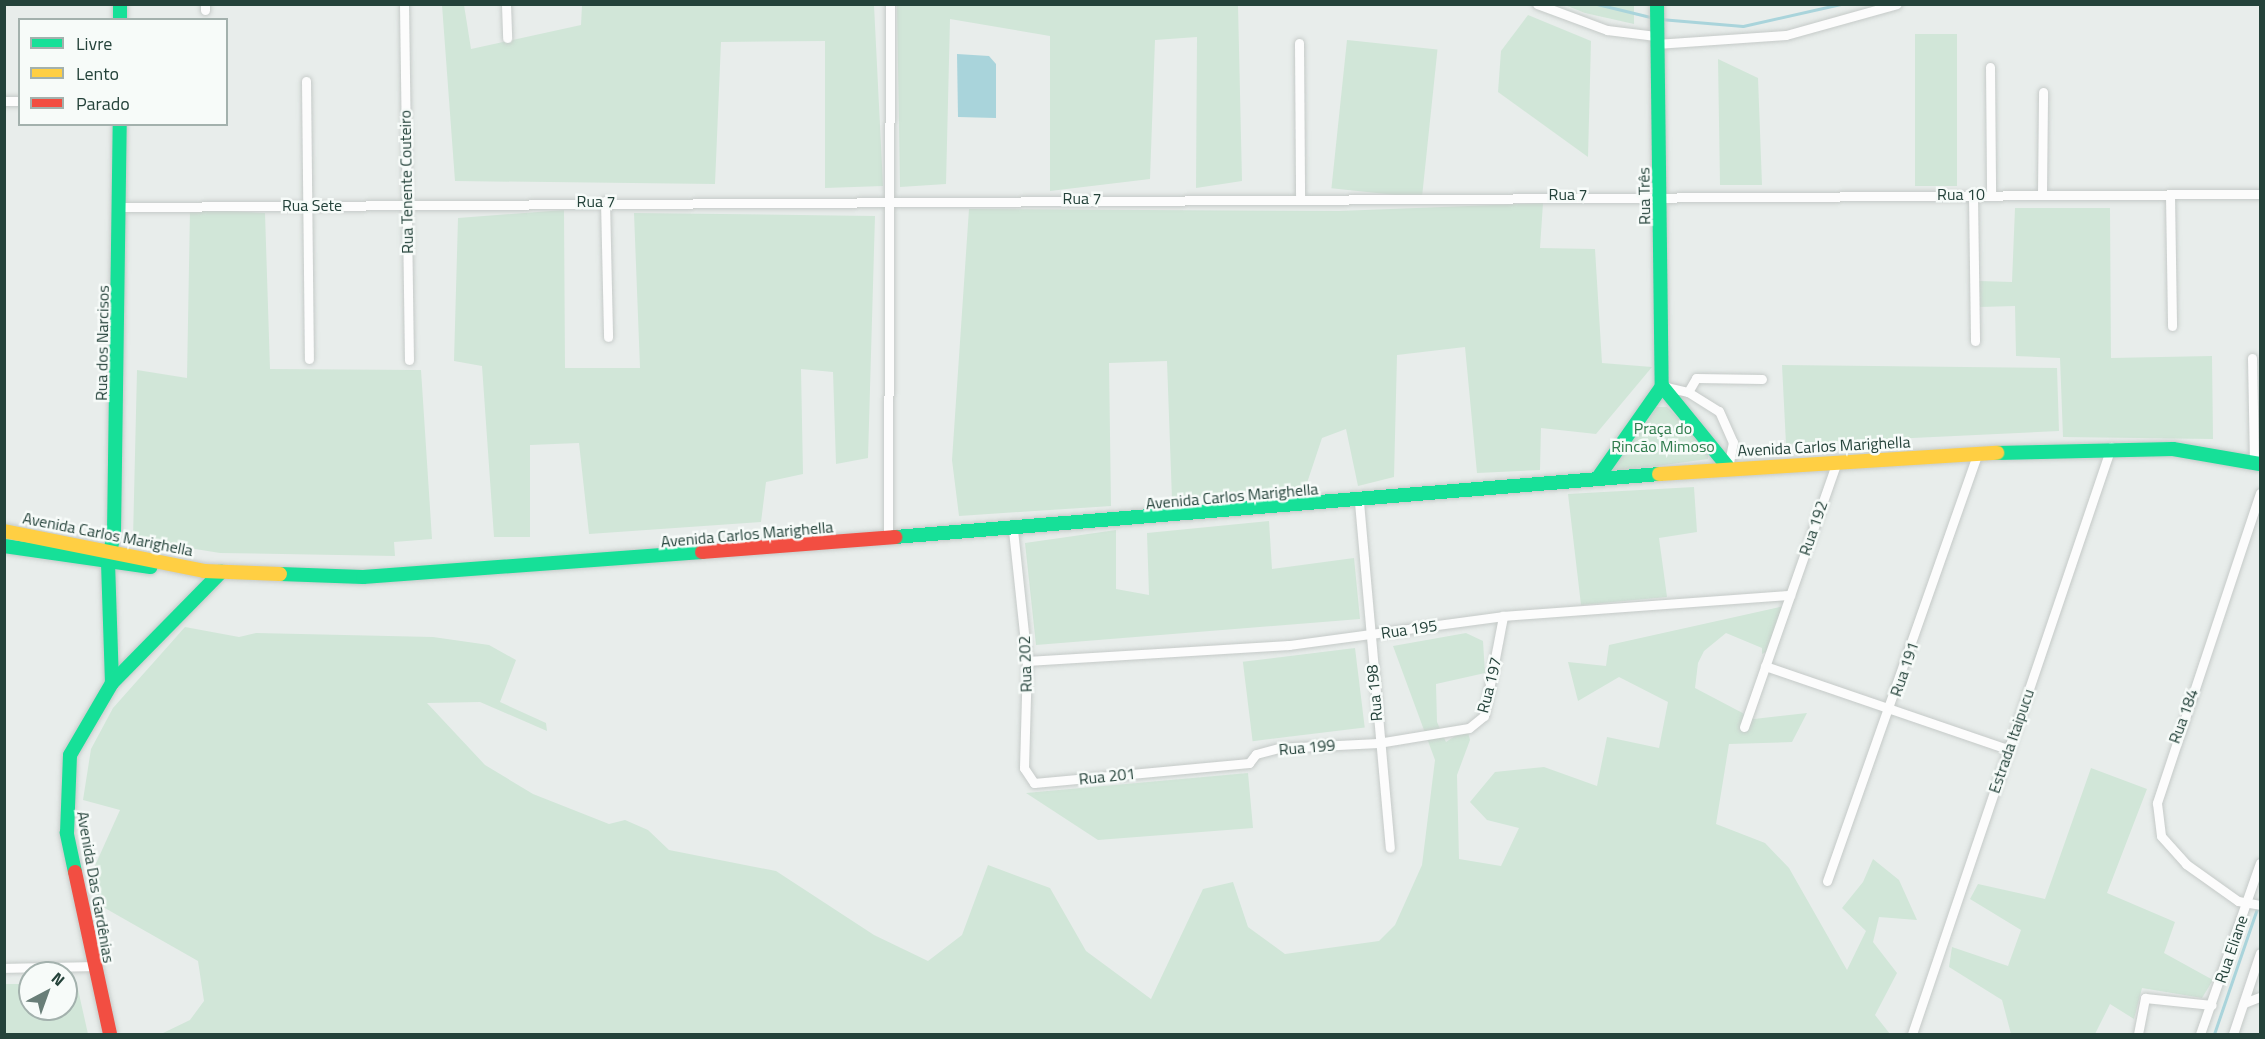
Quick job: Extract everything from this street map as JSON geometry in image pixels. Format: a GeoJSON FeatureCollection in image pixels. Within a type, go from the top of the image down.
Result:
{"type":"FeatureCollection","features":[{"type":"Feature","properties":{"kind":"main road","name":"Rua Três"},"geometry":{"type":"LineString","coordinates":[[1657,4],[1662,386]]}},
{"type":"Feature","properties":{"kind":"main road","name":"Rua dos Narcisos"},"geometry":{"type":"LineString","coordinates":[[110,555],[122,207],[120,126]]}},
{"type":"Feature","properties":{"kind":"main road"},"geometry":{"type":"LineString","coordinates":[[1597,479],[1662,386],[1728,467]]}},
{"type":"Feature","properties":{"kind":"main road","name":"Avenida Carlos Marighella"},"geometry":{"type":"LineString","coordinates":[[4,531],[110,555],[204,570],[363,577],[1013,530],[1359,502],[1728,467],[2111,447],[2173,448],[2257,463]]}},
{"type":"Feature","properties":{"kind":"main road","name":"Avenida Carlos Marighella"},"geometry":{"type":"LineString","coordinates":[[4,546],[110,555]]}},
{"type":"Feature","properties":{"kind":"main road"},"geometry":{"type":"LineString","coordinates":[[110,555],[112,683]]}},
{"type":"Feature","properties":{"kind":"main road","name":"Avenida Das Gardênias"},"geometry":{"type":"LineString","coordinates":[[110,1035],[93,966],[67,833],[66,784],[80,732],[112,683],[221,572]]}},
{"type":"Feature","properties":{"kind":"street","name":"Rua Tenente Couteiro"},"geometry":{"type":"LineString","coordinates":[[404,4],[405,205],[409,360]]}},
{"type":"Feature","properties":{"kind":"street"},"geometry":{"type":"LineString","coordinates":[[506,4],[507,38]]}},
{"type":"Feature","properties":{"kind":"street"},"geometry":{"type":"LineString","coordinates":[[888,538],[892,199],[890,4]]}},
{"type":"Feature","properties":{"kind":"street"},"geometry":{"type":"LineString","coordinates":[[1537,4],[1607,30],[1656,40],[1786,34],[1897,4]]}},
{"type":"Feature","properties":{"kind":"street"},"geometry":{"type":"LineString","coordinates":[[1299,43],[1300,196]]}},
{"type":"Feature","properties":{"kind":"street"},"geometry":{"type":"LineString","coordinates":[[1990,67],[1991,194]]}},
{"type":"Feature","properties":{"kind":"street"},"geometry":{"type":"LineString","coordinates":[[306,81],[309,359]]}},
{"type":"Feature","properties":{"kind":"street"},"geometry":{"type":"LineString","coordinates":[[2042,194],[2043,92]]}},
{"type":"Feature","properties":{"kind":"street","name":"Rua 7"},"geometry":{"type":"LineString","coordinates":[[502,202],[1661,194]]}},
{"type":"Feature","properties":{"kind":"street","name":"Rua 10"},"geometry":{"type":"LineString","coordinates":[[1661,194],[2260,194]]}},
{"type":"Feature","properties":{"kind":"street"},"geometry":{"type":"LineString","coordinates":[[1973,195],[1975,341]]}},
{"type":"Feature","properties":{"kind":"street"},"geometry":{"type":"LineString","coordinates":[[2170,195],[2172,326]]}},
{"type":"Feature","properties":{"kind":"street"},"geometry":{"type":"LineString","coordinates":[[605,201],[608,337]]}},
{"type":"Feature","properties":{"kind":"street","name":"Rua Sete"},"geometry":{"type":"LineString","coordinates":[[122,207],[502,202]]}},
{"type":"Feature","properties":{"kind":"street"},"geometry":{"type":"LineString","coordinates":[[2252,358],[2257,463]]}},
{"type":"Feature","properties":{"kind":"street"},"geometry":{"type":"LineString","coordinates":[[1688,392],[1696,378],[1762,379]]}},
{"type":"Feature","properties":{"kind":"street"},"geometry":{"type":"LineString","coordinates":[[1662,386],[1688,392],[1707,400],[1725,419],[1732,442],[1728,467]]}},
{"type":"Feature","properties":{"kind":"street","name":"Estrada Itaipucu"},"geometry":{"type":"LineString","coordinates":[[1912,1035],[2111,447]]}},
{"type":"Feature","properties":{"kind":"street","name":"Rua 191"},"geometry":{"type":"LineString","coordinates":[[1827,882],[1890,711],[1977,454]]}},
{"type":"Feature","properties":{"kind":"street","name":"Rua 192"},"geometry":{"type":"LineString","coordinates":[[1790,595],[1837,461]]}},
{"type":"Feature","properties":{"kind":"street","name":"Rua 184"},"geometry":{"type":"LineString","coordinates":[[2260,494],[2157,804],[2161,836],[2173,852],[2208,882],[2247,903],[2260,905]]}},
{"type":"Feature","properties":{"kind":"street","name":"Rua 198"},"geometry":{"type":"LineString","coordinates":[[1359,502],[1368,635],[1390,848]]}},
{"type":"Feature","properties":{"kind":"street","name":"Rua 202"},"geometry":{"type":"LineString","coordinates":[[1013,530],[1027,661],[1024,768],[1026,779],[1044,782]]}},
{"type":"Feature","properties":{"kind":"street"},"geometry":{"type":"LineString","coordinates":[[1744,727],[1790,595]]}},
{"type":"Feature","properties":{"kind":"street","name":"Rua 195"},"geometry":{"type":"LineString","coordinates":[[1027,661],[1368,635],[1503,616],[1790,595]]}},
{"type":"Feature","properties":{"kind":"street","name":"Rua 197"},"geometry":{"type":"LineString","coordinates":[[1378,743],[1451,732],[1479,722],[1491,691],[1503,616]]}},
{"type":"Feature","properties":{"kind":"street"},"geometry":{"type":"LineString","coordinates":[[1765,666],[1890,711],[2008,749]]}},
{"type":"Feature","properties":{"kind":"street","name":"Rua 199"},"geometry":{"type":"LineString","coordinates":[[1169,771],[1249,763],[1256,754],[1279,748],[1378,743]]}},
{"type":"Feature","properties":{"kind":"street","name":"Rua 201"},"geometry":{"type":"LineString","coordinates":[[1044,782],[1169,771]]}},
{"type":"Feature","properties":{"kind":"street","name":"Rua Eliane"},"geometry":{"type":"LineString","coordinates":[[2200,1035],[2260,864]]}},
{"type":"Feature","properties":{"kind":"street"},"geometry":{"type":"LineString","coordinates":[[2234,1035],[2260,953]]}},
{"type":"Feature","properties":{"kind":"street"},"geometry":{"type":"LineString","coordinates":[[4,968],[93,966]]}},
{"type":"Feature","properties":{"kind":"street"},"geometry":{"type":"LineString","coordinates":[[2244,1003],[2260,997]]}},
{"type":"Feature","properties":{"kind":"street"},"geometry":{"type":"LineString","coordinates":[[2138,1035],[2145,998],[2212,1005]]}},
{"type":"Feature","properties":{"kind":"green space"},"geometry":{"type":"Polygon","coordinates":[[[442,5],[464,5],[471,49],[581,25],[582,5],[874,5],[883,186],[825,188],[825,41],[721,42],[715,184],[455,181],[442,5]]]}},
{"type":"Feature","properties":{"kind":"green space"},"geometry":{"type":"Polygon","coordinates":[[[897,5],[1238,5],[1242,181],[1196,188],[1197,37],[1155,40],[1150,179],[1050,191],[1050,36],[950,19],[946,184],[900,187],[897,5]]]}},
{"type":"Feature","properties":{"kind":"green space"},"geometry":{"type":"Polygon","coordinates":[[[1565,5],[1634,5],[1634,24],[1585,13],[1565,5]]]}},
{"type":"Feature","properties":{"kind":"green space"},"geometry":{"type":"Polygon","coordinates":[[[1528,15],[1591,41],[1588,157],[1498,92],[1501,51],[1528,15]]]}},
{"type":"Feature","properties":{"kind":"green space"},"geometry":{"type":"Polygon","coordinates":[[[1915,34],[1957,34],[1957,186],[1915,186],[1915,34]]]}},
{"type":"Feature","properties":{"kind":"green space"},"geometry":{"type":"Polygon","coordinates":[[[1347,40],[1438,50],[1422,198],[1331,188],[1347,40]]]}},
{"type":"Feature","properties":{"kind":"green space"},"geometry":{"type":"Polygon","coordinates":[[[1718,59],[1758,78],[1762,185],[1720,185],[1718,59]]]}},
{"type":"Feature","properties":{"kind":"green space"},"geometry":{"type":"Polygon","coordinates":[[[1543,203],[1540,248],[1595,249],[1602,363],[1652,367],[1596,434],[1541,428],[1540,470],[1477,473],[1465,347],[1397,355],[1394,477],[1358,486],[1346,429],[1322,438],[1306,486],[1172,500],[1167,361],[1109,363],[1111,506],[959,516],[952,460],[969,209],[1339,211],[1543,203]]]}},
{"type":"Feature","properties":{"kind":"green space"},"geometry":{"type":"Polygon","coordinates":[[[2015,208],[2110,208],[2111,358],[2212,356],[2213,439],[2063,437],[2060,358],[2016,356],[2015,306],[1980,307],[1979,281],[2012,282],[2015,208]]]}},
{"type":"Feature","properties":{"kind":"green space"},"geometry":{"type":"Polygon","coordinates":[[[190,209],[265,213],[270,369],[421,370],[432,539],[394,542],[395,556],[220,553],[133,539],[137,370],[187,378],[190,209]]]}},
{"type":"Feature","properties":{"kind":"green space"},"geometry":{"type":"Polygon","coordinates":[[[564,210],[565,368],[640,368],[634,213],[875,216],[868,458],[836,464],[833,372],[801,369],[803,474],[766,482],[761,522],[589,534],[579,443],[530,445],[530,537],[494,537],[482,366],[454,361],[458,218],[564,210]]]}},
{"type":"Feature","properties":{"kind":"green space"},"geometry":{"type":"Polygon","coordinates":[[[1782,365],[2057,368],[2059,431],[1786,444],[1782,365]]]}},
{"type":"Feature","properties":{"kind":"green space","name":"Praça do Rincão Mimoso"},"geometry":{"type":"Polygon","coordinates":[[[1655,407],[1667,407],[1708,447],[1708,459],[1613,472],[1612,466],[1655,407]]]}},
{"type":"Feature","properties":{"kind":"green space"},"geometry":{"type":"Polygon","coordinates":[[[1694,487],[1697,532],[1659,538],[1667,597],[1581,605],[1568,494],[1694,487]]]}},
{"type":"Feature","properties":{"kind":"green space"},"geometry":{"type":"Polygon","coordinates":[[[1269,521],[1272,569],[1354,558],[1360,619],[1036,645],[1025,543],[1116,530],[1116,589],[1149,595],[1147,533],[1269,521]]]}},
{"type":"Feature","properties":{"kind":"green space"},"geometry":{"type":"Polygon","coordinates":[[[1784,606],[1774,648],[1762,654],[1762,648],[1726,633],[1704,651],[1698,663],[1695,688],[1754,719],[1807,713],[1792,742],[1729,744],[1716,824],[1765,843],[1789,868],[1847,970],[1866,931],[1842,908],[1863,882],[1873,859],[1899,880],[1917,920],[1879,917],[1873,942],[1897,973],[1875,1015],[1890,1034],[161,1034],[190,1020],[204,1001],[198,961],[96,903],[93,870],[120,810],[83,800],[91,749],[113,708],[185,627],[239,637],[256,633],[433,637],[489,645],[516,660],[500,702],[546,723],[547,731],[480,702],[427,703],[485,765],[533,794],[609,824],[625,820],[648,830],[669,850],[776,871],[874,935],[928,961],[962,935],[988,865],[1050,888],[1086,951],[1151,999],[1203,889],[1233,882],[1248,927],[1285,954],[1379,941],[1395,925],[1422,865],[1435,760],[1393,646],[1466,633],[1483,641],[1485,673],[1436,684],[1437,722],[1446,742],[1467,728],[1470,740],[1457,775],[1459,859],[1501,866],[1519,828],[1487,820],[1470,802],[1495,772],[1544,767],[1597,786],[1607,737],[1659,748],[1668,702],[1619,677],[1578,701],[1568,662],[1606,666],[1609,645],[1784,606]]]}},
{"type":"Feature","properties":{"kind":"green space"},"geometry":{"type":"Polygon","coordinates":[[[1355,648],[1365,727],[1253,741],[1243,662],[1355,648]]]}},
{"type":"Feature","properties":{"kind":"green space"},"geometry":{"type":"Polygon","coordinates":[[[2091,768],[2147,789],[2107,893],[2175,922],[2164,953],[2213,980],[2202,998],[2142,988],[2134,1019],[2110,1004],[2095,1034],[2011,1034],[2002,1000],[1949,967],[1952,947],[2008,966],[2021,930],[1970,899],[1978,884],[2045,899],[2091,768]]]}},
{"type":"Feature","properties":{"kind":"green space"},"geometry":{"type":"Polygon","coordinates":[[[1248,773],[1253,828],[1098,840],[1026,793],[1248,773]]]}},
{"type":"Feature","properties":{"kind":"green space"},"geometry":{"type":"Polygon","coordinates":[[[5,984],[18,984],[18,1021],[78,1021],[78,989],[88,1034],[5,1034],[5,984]]]}},
{"type":"Feature","properties":{"kind":"water"},"geometry":{"type":"Polygon","coordinates":[[[957,54],[989,56],[996,64],[996,118],[958,117],[957,54]]]}},
{"type":"Feature","properties":{"kind":"waterway"},"geometry":{"type":"LineString","coordinates":[[1597,4],[1654,18]]}},
{"type":"Feature","properties":{"kind":"waterway"},"geometry":{"type":"LineString","coordinates":[[1660,19],[1743,26],[1841,4]]}},
{"type":"Feature","properties":{"kind":"waterway"},"geometry":{"type":"LineString","coordinates":[[2214,1034],[2260,900]]}},
{"type":"Feature","properties":{"kind":"traffic: fast"},"geometry":{"type":"LineString","coordinates":[[120,4],[120,18]]}},
{"type":"Feature","properties":{"kind":"traffic: fast"},"geometry":{"type":"LineString","coordinates":[[1657,4],[1662,386],[1728,467]]}},
{"type":"Feature","properties":{"kind":"traffic: fast"},"geometry":{"type":"LineString","coordinates":[[112,683],[108,562],[114,533],[120,126]]}},
{"type":"Feature","properties":{"kind":"traffic: fast"},"geometry":{"type":"LineString","coordinates":[[1597,479],[1662,386]]}},
{"type":"Feature","properties":{"kind":"traffic: fast"},"geometry":{"type":"LineString","coordinates":[[1997,453],[2173,449],[2260,464]]}},
{"type":"Feature","properties":{"kind":"traffic: fast"},"geometry":{"type":"LineString","coordinates":[[895,537],[1659,474]]}},
{"type":"Feature","properties":{"kind":"traffic: fast"},"geometry":{"type":"LineString","coordinates":[[4,546],[150,567]]}},
{"type":"Feature","properties":{"kind":"traffic: fast"},"geometry":{"type":"LineString","coordinates":[[280,574],[363,577],[702,552]]}},
{"type":"Feature","properties":{"kind":"traffic: fast"},"geometry":{"type":"LineString","coordinates":[[75,872],[67,833],[70,755],[112,683],[221,572]]}},
{"type":"Feature","properties":{"kind":"traffic: slow"},"geometry":{"type":"LineString","coordinates":[[1659,474],[1997,453]]}},
{"type":"Feature","properties":{"kind":"traffic: slow"},"geometry":{"type":"LineString","coordinates":[[4,531],[204,571],[280,574]]}},
{"type":"Feature","properties":{"kind":"traffic: jam"},"geometry":{"type":"LineString","coordinates":[[702,552],[895,537]]}},
{"type":"Feature","properties":{"kind":"traffic: jam"},"geometry":{"type":"LineString","coordinates":[[75,872],[110,1034]]}}]}
